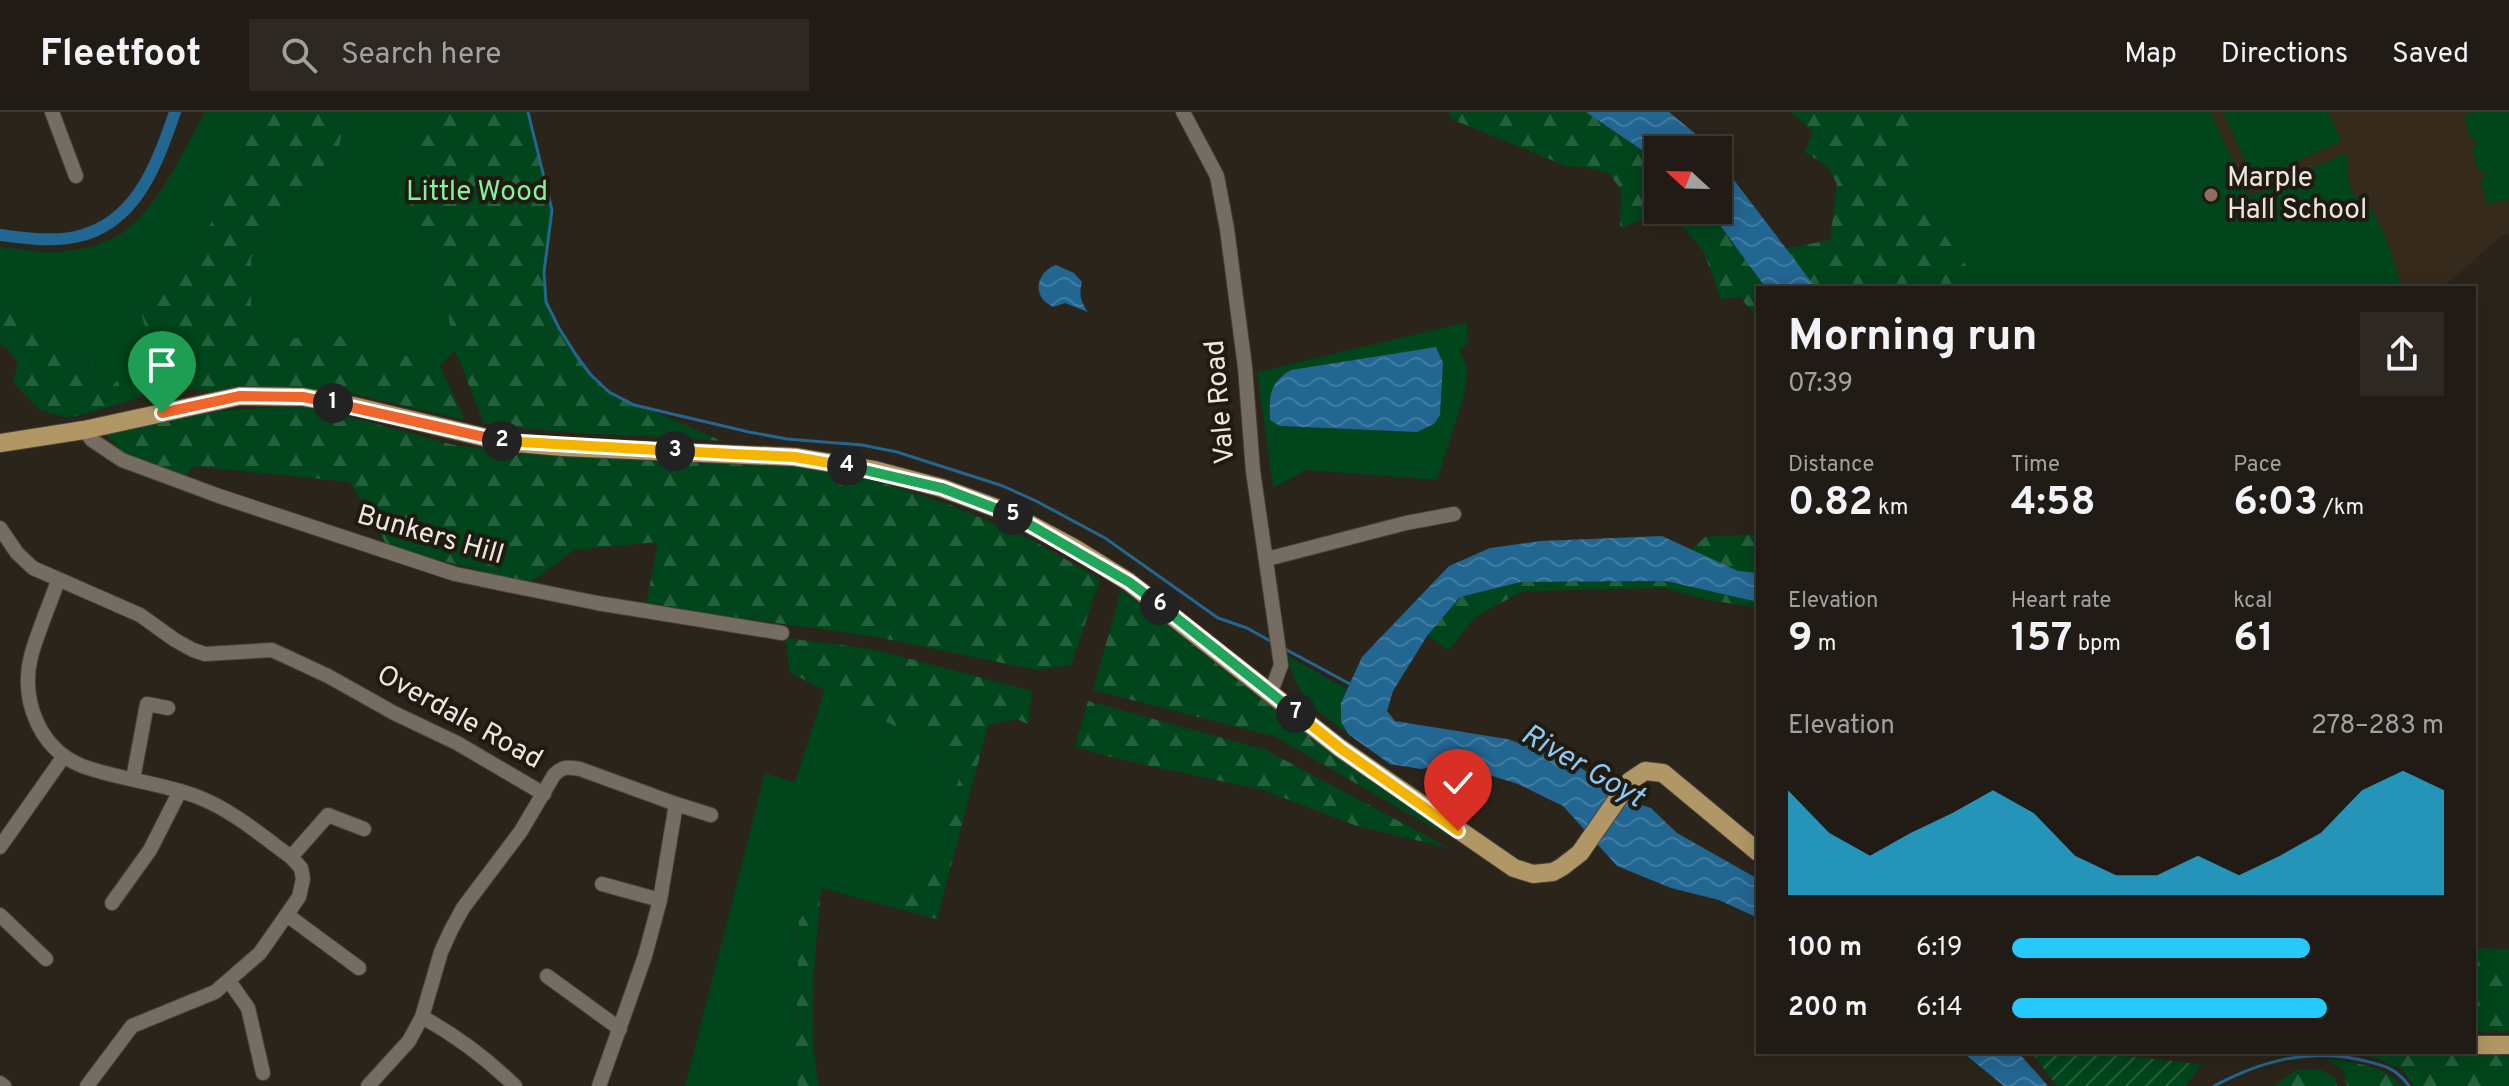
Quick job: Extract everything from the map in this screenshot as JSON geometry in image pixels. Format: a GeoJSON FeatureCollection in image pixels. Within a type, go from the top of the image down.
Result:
{"type":"FeatureCollection","features":[{"type":"Feature","properties":{"kind":"main road"},"geometry":{"type":"LineString","coordinates":[[0,443],[84,430],[240,396],[303,397],[504,442],[795,457],[874,470],[942,488],[1007,512],[1129,582],[1340,748],[1502,861],[1533,874],[1553,872],[1580,853],[1620,792],[1645,771],[1663,773],[1756,850]]}},
{"type":"Feature","properties":{"kind":"main road"},"geometry":{"type":"LineString","coordinates":[[2476,1045],[2509,1045]]}},
{"type":"Feature","properties":{"kind":"street"},"geometry":{"type":"LineString","coordinates":[[52,112],[76,176]]}},
{"type":"Feature","properties":{"kind":"street","name":"Vale Road"},"geometry":{"type":"LineString","coordinates":[[1183,112],[1217,176],[1227,229],[1245,367],[1253,471],[1281,665],[1271,692]]}},
{"type":"Feature","properties":{"kind":"street","name":"Bunkers Hill"},"geometry":{"type":"LineString","coordinates":[[84,430],[92,440],[122,460],[246,506],[455,574],[597,603],[782,633]]}},
{"type":"Feature","properties":{"kind":"street"},"geometry":{"type":"LineString","coordinates":[[1267,559],[1406,523],[1454,514]]}},
{"type":"Feature","properties":{"kind":"street","name":"Overdale Road"},"geometry":{"type":"LineString","coordinates":[[0,528],[17,553],[33,568],[140,615],[175,640],[205,654],[272,650],[457,743],[544,794],[554,775],[561,768],[568,767],[676,804]]}},
{"type":"Feature","properties":{"kind":"street"},"geometry":{"type":"LineString","coordinates":[[58,581],[31,658],[28,681],[30,702],[44,736],[64,756],[88,768],[180,791],[214,804],[291,857],[301,868],[303,886],[299,897],[260,953],[215,992],[132,1026],[87,1086]]}},
{"type":"Feature","properties":{"kind":"street"},"geometry":{"type":"LineString","coordinates":[[133,779],[147,704],[168,708]]}},
{"type":"Feature","properties":{"kind":"street"},"geometry":{"type":"LineString","coordinates":[[0,847],[64,756]]}},
{"type":"Feature","properties":{"kind":"street"},"geometry":{"type":"LineString","coordinates":[[112,903],[150,850],[180,791]]}},
{"type":"Feature","properties":{"kind":"street"},"geometry":{"type":"LineString","coordinates":[[374,1084],[409,1041],[422,1017],[441,952],[463,908],[521,831],[544,794]]}},
{"type":"Feature","properties":{"kind":"street"},"geometry":{"type":"LineString","coordinates":[[599,1086],[645,956],[660,900],[676,804],[711,815]]}},
{"type":"Feature","properties":{"kind":"street"},"geometry":{"type":"LineString","coordinates":[[291,857],[328,815],[364,829]]}},
{"type":"Feature","properties":{"kind":"street"},"geometry":{"type":"LineString","coordinates":[[602,884],[660,900]]}},
{"type":"Feature","properties":{"kind":"street"},"geometry":{"type":"LineString","coordinates":[[0,915],[46,959]]}},
{"type":"Feature","properties":{"kind":"street"},"geometry":{"type":"LineString","coordinates":[[287,915],[359,968]]}},
{"type":"Feature","properties":{"kind":"street"},"geometry":{"type":"LineString","coordinates":[[547,976],[620,1029]]}},
{"type":"Feature","properties":{"kind":"street"},"geometry":{"type":"LineString","coordinates":[[229,981],[248,1008],[263,1073]]}},
{"type":"Feature","properties":{"kind":"street"},"geometry":{"type":"LineString","coordinates":[[422,1017],[475,1050],[515,1086]]}},
{"type":"Feature","properties":{"kind":"shaded area","name":"Marple Hall School"},"geometry":{"type":"Polygon","coordinates":[[[1901,112],[2509,112],[2509,237],[2505,233],[2444,286],[1969,286],[1901,112]]]}},
{"type":"Feature","properties":{"kind":"green space"},"geometry":{"type":"Polygon","coordinates":[[[205,112],[254,112],[229,194],[190,257],[150,292],[193,371],[164,388],[120,404],[119,383],[64,347],[15,308],[0,304],[0,247],[64,251],[92,246],[119,235],[150,206],[205,112]]]}},
{"type":"Feature","properties":{"kind":"green space"},"geometry":{"type":"Polygon","coordinates":[[[254,112],[347,112],[338,150],[289,204],[251,258],[251,310],[268,341],[332,334],[440,366],[465,420],[346,392],[278,387],[224,392],[164,388],[193,371],[166,360],[147,335],[141,312],[150,292],[190,257],[229,194],[254,112]]]}},
{"type":"Feature","properties":{"kind":"green space"},"geometry":{"type":"Polygon","coordinates":[[[347,112],[410,112],[417,127],[410,211],[436,254],[455,350],[440,366],[332,335],[268,341],[251,310],[251,258],[289,204],[338,150],[347,112]]]}},
{"type":"Feature","properties":{"kind":"green space","name":"Little Wood"},"geometry":{"type":"Polygon","coordinates":[[[410,112],[528,112],[552,210],[544,272],[546,302],[559,328],[590,374],[609,392],[722,441],[573,433],[484,423],[455,350],[436,254],[410,211],[417,128],[410,112]]]}},
{"type":"Feature","properties":{"kind":"green space"},"geometry":{"type":"Polygon","coordinates":[[[1449,112],[1644,112],[1653,136],[1644,136],[1644,219],[1620,228],[1621,190],[1610,174],[1586,167],[1566,166],[1451,119],[1449,112]]]}},
{"type":"Feature","properties":{"kind":"green space"},"geometry":{"type":"Polygon","coordinates":[[[1791,112],[1905,112],[1911,127],[1908,147],[1917,196],[1981,286],[1756,286],[1756,317],[1740,297],[1721,299],[1704,252],[1681,224],[1732,222],[1767,252],[1830,240],[1837,184],[1826,165],[1804,152],[1813,132],[1791,112]]]}},
{"type":"Feature","properties":{"kind":"green space","name":"Marple Hall School"},"geometry":{"type":"Polygon","coordinates":[[[1901,112],[2210,112],[2250,196],[2346,153],[2351,190],[2371,208],[2378,220],[2401,286],[1968,286],[1922,238],[1901,112]]]}},
{"type":"Feature","properties":{"kind":"green space"},"geometry":{"type":"Polygon","coordinates":[[[2223,112],[2328,112],[2341,141],[2254,181],[2223,112]]]}},
{"type":"Feature","properties":{"kind":"green space"},"geometry":{"type":"Polygon","coordinates":[[[2473,112],[2509,112],[2509,200],[2487,204],[2480,179],[2486,178],[2485,171],[2478,172],[2472,147],[2477,145],[2476,140],[2471,141],[2464,116],[2473,112]]]}},
{"type":"Feature","properties":{"kind":"green space"},"geometry":{"type":"Polygon","coordinates":[[[0,304],[15,308],[64,347],[119,383],[120,404],[69,418],[40,410],[13,382],[18,364],[10,351],[0,344],[0,304]]]}},
{"type":"Feature","properties":{"kind":"green space"},"geometry":{"type":"Polygon","coordinates":[[[1467,322],[1468,343],[1460,351],[1468,370],[1463,399],[1437,480],[1307,470],[1273,488],[1257,372],[1467,322]],[[1436,347],[1280,426],[1417,432],[1434,424],[1440,415],[1443,364],[1436,347]]]}},
{"type":"Feature","properties":{"kind":"green space"},"geometry":{"type":"Polygon","coordinates":[[[306,405],[454,445],[539,455],[778,463],[851,473],[951,505],[1030,539],[1100,579],[1071,665],[1036,670],[877,637],[646,605],[658,542],[574,550],[530,583],[388,547],[350,482],[193,466],[185,477],[122,451],[104,432],[221,411],[306,405]]]}},
{"type":"Feature","properties":{"kind":"green space"},"geometry":{"type":"Polygon","coordinates":[[[1756,534],[1756,608],[1704,599],[1665,588],[1522,591],[1474,618],[1449,650],[1427,636],[1460,597],[1521,582],[1666,581],[1678,562],[1705,537],[1756,534]]]}},
{"type":"Feature","properties":{"kind":"green space"},"geometry":{"type":"Polygon","coordinates":[[[1121,590],[1448,831],[1447,836],[1276,737],[1093,690],[1121,590]]]}},
{"type":"Feature","properties":{"kind":"green space"},"geometry":{"type":"Polygon","coordinates":[[[786,638],[872,649],[1032,691],[1028,724],[1017,719],[988,725],[937,919],[876,903],[909,887],[940,848],[962,767],[910,734],[789,672],[786,638]]]}},
{"type":"Feature","properties":{"kind":"green space"},"geometry":{"type":"Polygon","coordinates":[[[1288,656],[1347,689],[1342,712],[1348,734],[1317,710],[1302,693],[1288,656]]]}},
{"type":"Feature","properties":{"kind":"green space"},"geometry":{"type":"Polygon","coordinates":[[[825,689],[910,734],[962,767],[941,848],[909,887],[876,903],[821,888],[799,921],[795,1065],[798,1086],[685,1086],[765,773],[795,782],[825,689]]]}},
{"type":"Feature","properties":{"kind":"green space"},"geometry":{"type":"Polygon","coordinates":[[[1088,701],[1266,750],[1449,848],[1357,826],[1263,790],[1075,747],[1088,701]]]}},
{"type":"Feature","properties":{"kind":"green space"},"geometry":{"type":"Polygon","coordinates":[[[821,888],[813,1012],[819,1086],[798,1086],[795,1065],[799,921],[821,888]]]}},
{"type":"Feature","properties":{"kind":"green space"},"geometry":{"type":"Polygon","coordinates":[[[2476,948],[2509,949],[2509,1031],[2476,1032],[2476,948]]]}},
{"type":"Feature","properties":{"kind":"green space"},"geometry":{"type":"Polygon","coordinates":[[[2509,1050],[2509,1086],[2414,1086],[2402,1069],[2367,1055],[2476,1054],[2476,1051],[2509,1050]]]}},
{"type":"Feature","properties":{"kind":"green space"},"geometry":{"type":"Polygon","coordinates":[[[2033,1054],[2106,1054],[2202,1064],[2185,1086],[2057,1086],[2033,1054]]]}},
{"type":"Feature","properties":{"kind":"green space"},"geometry":{"type":"Polygon","coordinates":[[[2327,1060],[2377,1069],[2401,1086],[2347,1086],[2343,1070],[2327,1060]]]}},
{"type":"Feature","properties":{"kind":"green space"},"geometry":{"type":"Polygon","coordinates":[[[2297,1069],[2319,1069],[2334,1077],[2337,1086],[2274,1086],[2297,1069]]]}},
{"type":"Feature","properties":{"kind":"water"},"geometry":{"type":"Polygon","coordinates":[[[1586,112],[1669,112],[1698,136],[1644,136],[1644,151],[1586,112]]]}},
{"type":"Feature","properties":{"kind":"water"},"geometry":{"type":"Polygon","coordinates":[[[1732,177],[1814,286],[1765,286],[1719,224],[1732,224],[1732,177]]]}},
{"type":"Feature","properties":{"kind":"water"},"geometry":{"type":"Polygon","coordinates":[[[1056,265],[1074,273],[1082,282],[1081,297],[1088,312],[1065,303],[1053,307],[1043,299],[1039,293],[1039,283],[1047,270],[1056,265]]]}},
{"type":"Feature","properties":{"kind":"water"},"geometry":{"type":"Polygon","coordinates":[[[1436,347],[1443,363],[1440,415],[1434,424],[1417,432],[1280,426],[1270,420],[1274,385],[1291,370],[1436,347]]]}},
{"type":"Feature","properties":{"kind":"water"},"geometry":{"type":"Polygon","coordinates":[[[1662,536],[1738,571],[1756,573],[1756,602],[1666,581],[1521,582],[1460,597],[1427,636],[1393,691],[1387,711],[1395,721],[1507,739],[1570,760],[1626,800],[1651,808],[1677,833],[1756,878],[1756,917],[1719,900],[1671,888],[1617,866],[1563,806],[1518,784],[1453,764],[1421,769],[1390,764],[1348,734],[1341,721],[1341,703],[1362,657],[1449,566],[1490,548],[1541,541],[1662,536]]]}},
{"type":"Feature","properties":{"kind":"water"},"geometry":{"type":"Polygon","coordinates":[[[1964,1054],[2020,1054],[2048,1086],[2004,1086],[1964,1054]]]}},
{"type":"Feature","properties":{"kind":"waterway"},"geometry":{"type":"LineString","coordinates":[[0,235],[38,239],[75,237],[114,220],[129,206],[152,171],[175,112]]}},
{"type":"Feature","properties":{"kind":"waterway"},"geometry":{"type":"LineString","coordinates":[[528,112],[552,210],[544,272],[546,302],[576,355],[609,392],[634,405],[749,432],[897,452],[1003,486],[1105,538],[1218,618],[1247,628],[1272,642]]}},
{"type":"Feature","properties":{"kind":"waterway"},"geometry":{"type":"LineString","coordinates":[[1285,649],[1350,684]]}},
{"type":"Feature","properties":{"kind":"waterway"},"geometry":{"type":"LineString","coordinates":[[2214,1086],[2267,1064],[2322,1055],[2382,1065],[2399,1075],[2409,1086]]}},
{"type":"Feature","properties":{"kind":"place","name":"Marple Hall School"},"geometry":{"type":"Point","coordinates":[2211,195]}},
{"type":"Feature","properties":{"kind":"route"},"geometry":{"type":"LineString","coordinates":[[162,413],[240,396],[303,397],[504,442],[795,457],[874,470],[942,488],[1007,512],[1129,582],[1340,748],[1458,831]]}},
{"type":"Feature","properties":{"kind":"water label","name":"River Goyt"},"geometry":{"type":"Point","coordinates":[1582,767]}}]}
